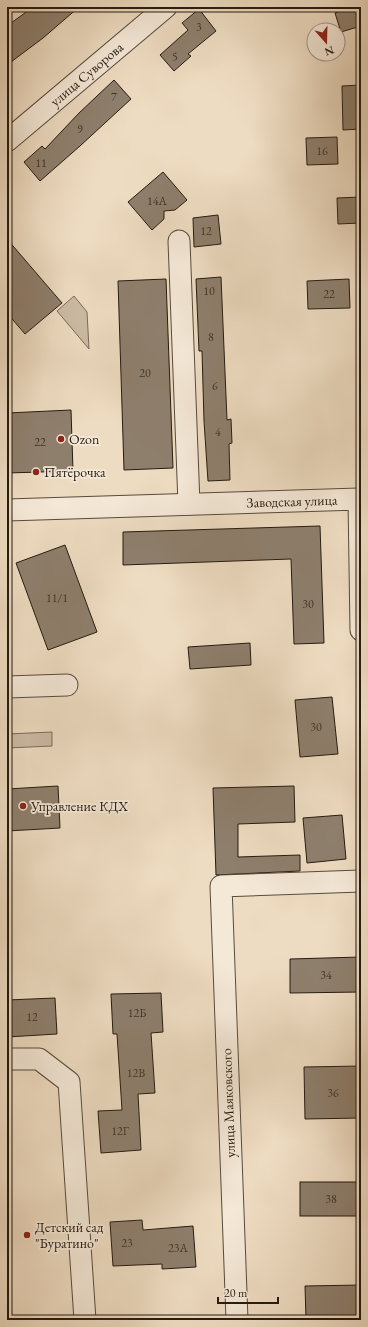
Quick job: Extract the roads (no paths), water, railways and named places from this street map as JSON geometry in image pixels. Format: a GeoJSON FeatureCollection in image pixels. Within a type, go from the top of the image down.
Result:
{"type":"FeatureCollection","features":[{"type":"Feature","properties":{"kind":"street","name":"улица Суворова"},"geometry":{"type":"LineString","coordinates":[[7,141],[166,7]]}},
{"type":"Feature","properties":{"kind":"street"},"geometry":{"type":"LineString","coordinates":[[179,241],[189,504]]}},
{"type":"Feature","properties":{"kind":"street","name":"Заводская улица"},"geometry":{"type":"LineString","coordinates":[[7,510],[359,499],[361,630]]}},
{"type":"Feature","properties":{"kind":"street"},"geometry":{"type":"LineString","coordinates":[[7,687],[67,685]]}},
{"type":"Feature","properties":{"kind":"street","name":"улица Маяковского"},"geometry":{"type":"LineString","coordinates":[[237,1320],[221,886],[361,881]]}},
{"type":"Feature","properties":{"kind":"street"},"geometry":{"type":"LineString","coordinates":[[7,1060],[39,1059],[69,1082],[85,1320]]}},
{"type":"Feature","properties":{"kind":"place","name":"Ozon"},"geometry":{"type":"Point","coordinates":[61,439]}},
{"type":"Feature","properties":{"kind":"place","name":"Пятёрочка"},"geometry":{"type":"Point","coordinates":[36,472]}},
{"type":"Feature","properties":{"kind":"place","name":"Управление КДХ"},"geometry":{"type":"Point","coordinates":[23,806]}},
{"type":"Feature","properties":{"kind":"place","name":"Детский сад \"Буратино\""},"geometry":{"type":"Point","coordinates":[27,1235]}}]}
